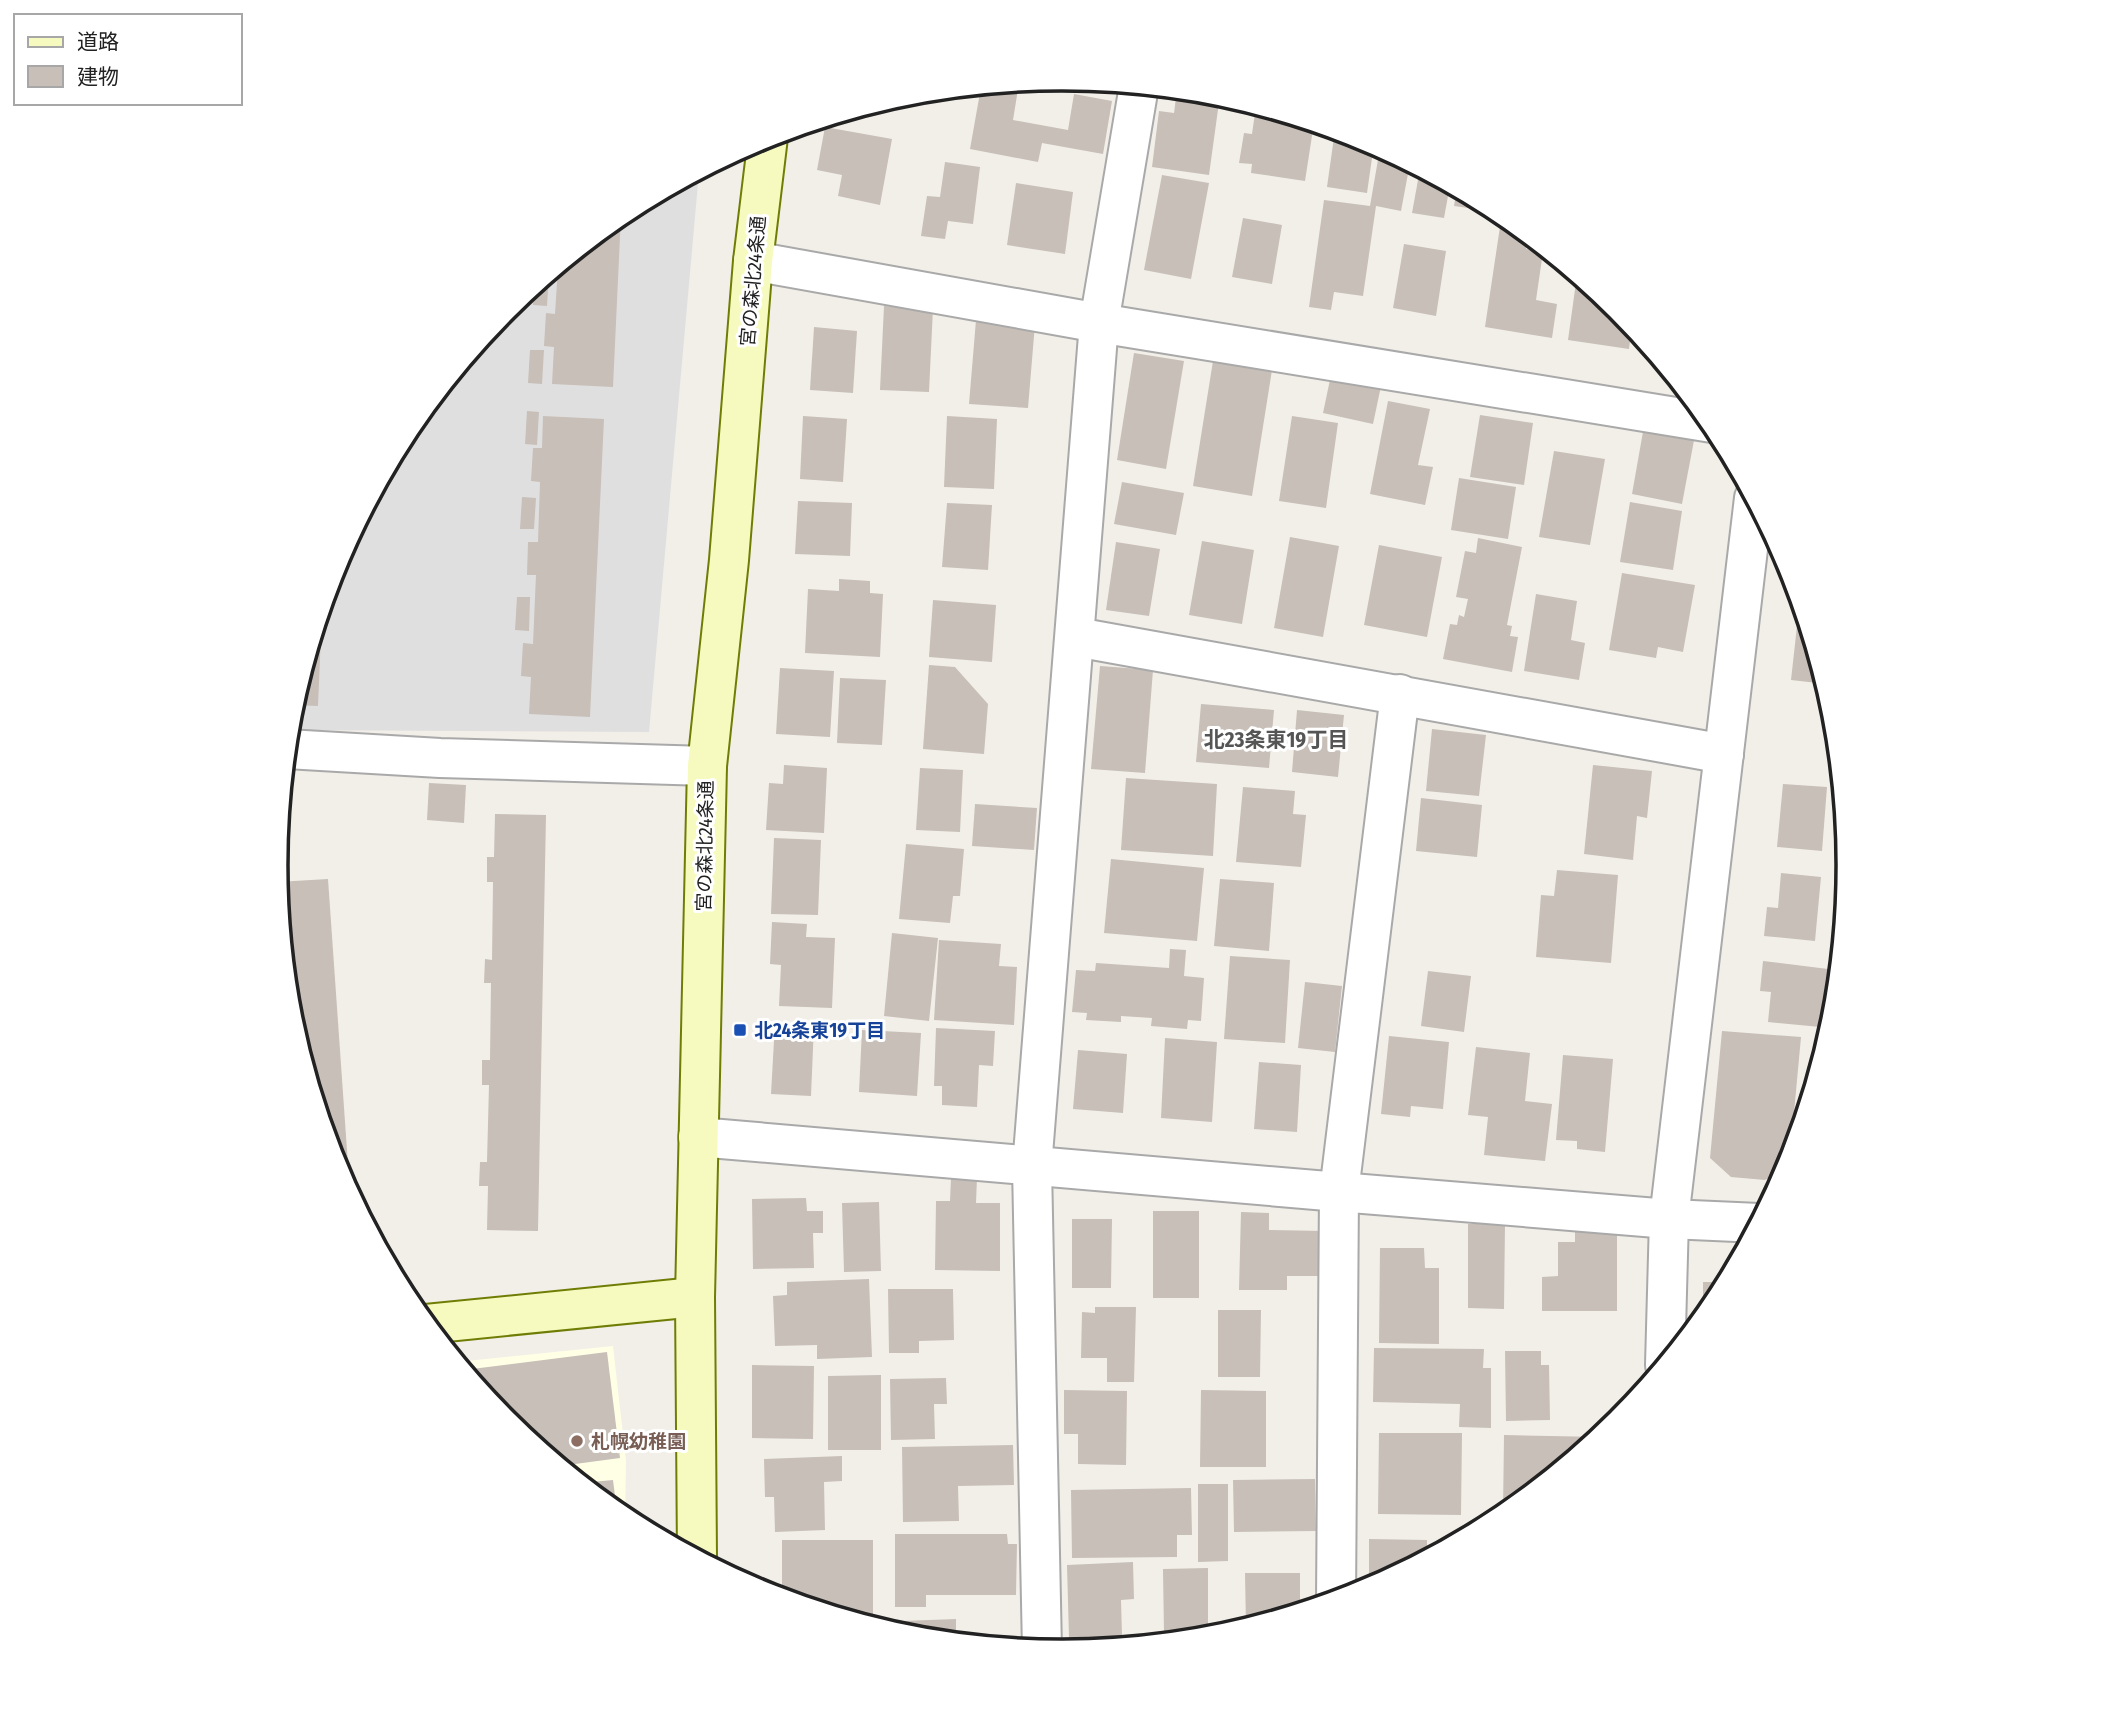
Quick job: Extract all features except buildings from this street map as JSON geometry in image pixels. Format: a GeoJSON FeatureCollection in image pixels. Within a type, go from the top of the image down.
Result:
{"type":"FeatureCollection","features":[{"type":"Feature","properties":{"kind":"street"},"geometry":{"type":"LineString","coordinates":[[1042,1639],[1032,1167],[1099,323],[1137,95]]}},
{"type":"Feature","properties":{"kind":"street","name":"宮の森北24条通"},"geometry":{"type":"LineString","coordinates":[[697,1548],[695,1297],[707,766],[729,560],[753,261],[766,150]]}},
{"type":"Feature","properties":{"kind":"street"},"geometry":{"type":"LineString","coordinates":[[753,261],[1099,323],[1696,420]]}},
{"type":"Feature","properties":{"kind":"street"},"geometry":{"type":"LineString","coordinates":[[1665,1351],[1669,1219],[1752,514]]}},
{"type":"Feature","properties":{"kind":"street"},"geometry":{"type":"LineString","coordinates":[[1076,637],[1724,754]]}},
{"type":"Feature","properties":{"kind":"street"},"geometry":{"type":"LineString","coordinates":[[1336,1590],[1339,1192],[1400,694]]}},
{"type":"Feature","properties":{"kind":"street"},"geometry":{"type":"LineString","coordinates":[[297,750],[440,758],[707,766]]}},
{"type":"Feature","properties":{"kind":"street"},"geometry":{"type":"LineString","coordinates":[[698,1137],[1669,1219],[1749,1223]]}},
{"type":"Feature","properties":{"kind":"street"},"geometry":{"type":"LineString","coordinates":[[438,1323],[695,1297]]}},
{"type":"Feature","properties":{"kind":"shaded area"},"geometry":{"type":"Polygon","coordinates":[[[698,183],[649,732],[300,730],[314,665],[347,569],[392,478],[448,394],[480,355],[552,283],[632,222],[698,183]]]}},
{"type":"Feature","properties":{"kind":"shaded area","name":"札幌幼稚園"},"geometry":{"type":"Polygon","coordinates":[[[613,1346],[626,1461],[625,1504],[552,1448],[515,1413],[468,1361],[613,1346]]]}},
{"type":"Feature","properties":{"kind":"place","name":"北24条東19丁目"},"geometry":{"type":"Point","coordinates":[740,1030]}},
{"type":"Feature","properties":{"kind":"place","name":"札幌幼稚園"},"geometry":{"type":"Point","coordinates":[577,1441]}},
{"type":"Feature","properties":{"kind":"district","name":"北23条東19丁目"},"geometry":{"type":"Point","coordinates":[1276,740]}}]}
